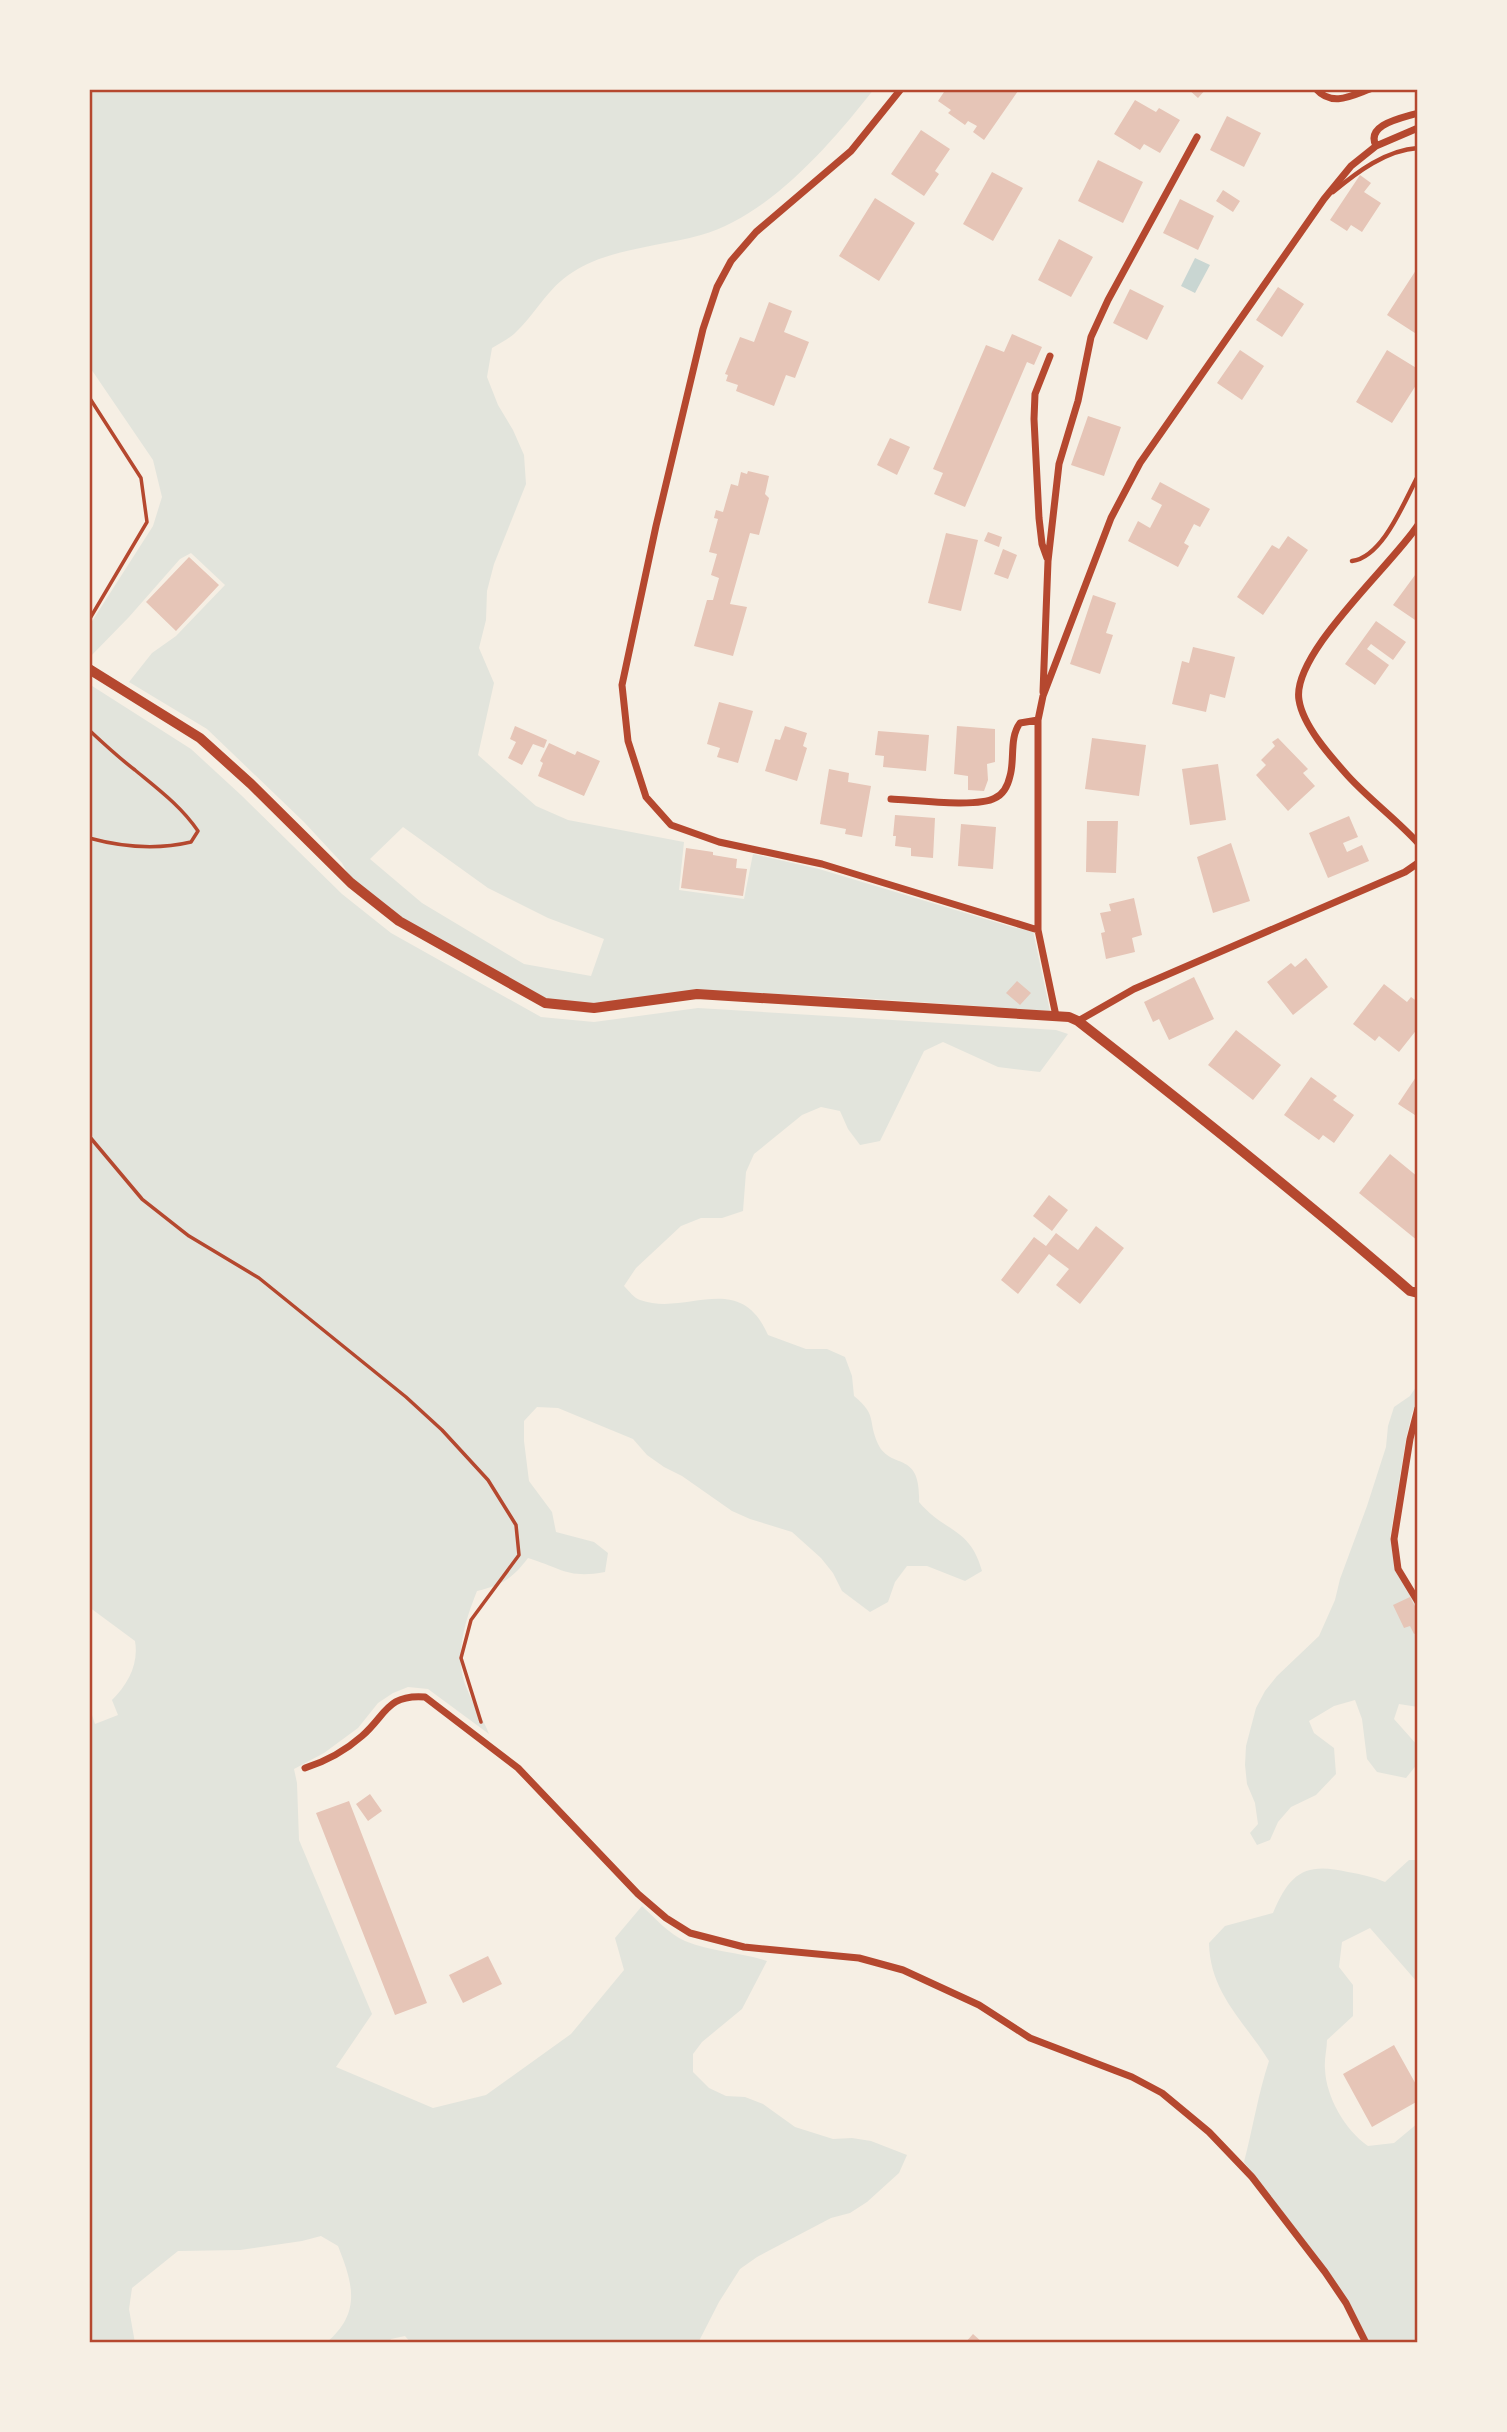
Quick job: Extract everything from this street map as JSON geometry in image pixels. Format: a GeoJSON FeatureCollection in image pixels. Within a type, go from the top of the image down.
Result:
{"type":"FeatureCollection","features":[{"type":"Feature","properties":{"kind":"street"},"geometry":{"type":"LineString","coordinates":[[901,89],[851,151],[756,232],[731,261],[717,287],[704,329],[656,526],[622,685],[628,741],[646,797],[671,825],[719,842],[822,864],[1038,930]]}},
{"type":"Feature","properties":{"kind":"street"},"geometry":{"type":"LineString","coordinates":[[1316,89],[1323,97],[1336,100],[1370,89]]}},
{"type":"Feature","properties":{"kind":"street"},"geometry":{"type":"LineString","coordinates":[[1376,146],[1374,133],[1382,125],[1418,113]]}},
{"type":"Feature","properties":{"kind":"street"},"geometry":{"type":"LineString","coordinates":[[1056,1016],[1038,930],[1038,720],[1044,696],[1111,517],[1140,463],[1324,199],[1351,166],[1376,146],[1418,128]]}},
{"type":"Feature","properties":{"kind":"street"},"geometry":{"type":"LineString","coordinates":[[1044,696],[1048,561],[1059,464],[1078,401],[1091,337],[1108,300],[1197,138]]}},
{"type":"Feature","properties":{"kind":"street"},"geometry":{"type":"LineString","coordinates":[[1048,561],[1042,544],[1034,419],[1035,394],[1050,356]]}},
{"type":"Feature","properties":{"kind":"street"},"geometry":{"type":"LineString","coordinates":[[1418,525],[1324,639],[1300,679],[1298,699],[1307,724],[1348,777],[1418,843]]}},
{"type":"Feature","properties":{"kind":"street"},"geometry":{"type":"LineString","coordinates":[[89,669],[200,738],[251,784],[351,883],[399,921],[545,1003],[594,1008],[697,994],[1056,1016],[1078,1021],[1218,1129],[1410,1291],[1418,1293]]}},
{"type":"Feature","properties":{"kind":"street"},"geometry":{"type":"LineString","coordinates":[[891,799],[981,803],[996,798],[1006,789],[1011,775],[1015,730],[1020,723],[1038,720]]}},
{"type":"Feature","properties":{"kind":"street"},"geometry":{"type":"LineString","coordinates":[[1078,1021],[1134,989],[1405,872],[1418,863]]}},
{"type":"Feature","properties":{"kind":"street"},"geometry":{"type":"LineString","coordinates":[[1418,1408],[1409,1439],[1394,1539],[1398,1569],[1418,1602]]}},
{"type":"Feature","properties":{"kind":"street"},"geometry":{"type":"LineString","coordinates":[[305,1769],[328,1761],[365,1734],[384,1709],[397,1700],[409,1696],[425,1697],[518,1768],[638,1894],[666,1918],[690,1933],[744,1947],[859,1958],[903,1970],[979,2005],[1030,2038],[1132,2077],[1162,2094],[1209,2132],[1252,2177],[1325,2272],[1346,2303],[1366,2343]]}},
{"type":"Feature","properties":{"kind":"lane"},"geometry":{"type":"LineString","coordinates":[[1324,199],[1355,174],[1387,156],[1418,148]]}},
{"type":"Feature","properties":{"kind":"lane"},"geometry":{"type":"LineString","coordinates":[[1352,561],[1362,560],[1387,534],[1418,476]]}},
{"type":"Feature","properties":{"kind":"path"},"geometry":{"type":"LineString","coordinates":[[89,397],[141,478],[147,522],[89,620]]}},
{"type":"Feature","properties":{"kind":"path"},"geometry":{"type":"LineString","coordinates":[[89,730],[162,791],[198,831],[191,842],[178,845],[121,846],[89,838]]}},
{"type":"Feature","properties":{"kind":"path"},"geometry":{"type":"LineString","coordinates":[[89,1136],[142,1199],[190,1236],[259,1278],[356,1356],[433,1422],[488,1479],[516,1525],[519,1555],[471,1620],[461,1658],[490,1746]]}},
{"type":"Feature","properties":{"kind":"shaded area"},"geometry":{"type":"Polygon","coordinates":[[[89,89],[874,89],[797,176],[751,212],[726,226],[701,235],[619,253],[587,264],[564,278],[514,334],[492,348],[487,377],[524,455],[526,484],[494,564],[487,591],[486,620],[479,648],[494,683],[478,755],[536,806],[568,820],[684,842],[679,890],[744,899],[753,854],[819,869],[1033,931],[1050,1011],[755,993],[592,1005],[547,1000],[399,918],[352,881],[342,863],[304,822],[207,729],[129,682],[152,653],[176,636],[225,585],[191,553],[180,559],[89,658],[89,626],[153,526],[162,497],[153,460],[89,366],[89,89]],[[403,827],[370,859],[422,903],[524,964],[591,976],[604,939],[548,918],[488,888],[403,827]]]}},
{"type":"Feature","properties":{"kind":"shaded area"},"geometry":{"type":"Polygon","coordinates":[[[1195,258],[1210,265],[1195,293],[1181,286],[1195,258]]]}},
{"type":"Feature","properties":{"kind":"shaded area"},"geometry":{"type":"Polygon","coordinates":[[[89,684],[191,749],[342,894],[391,933],[541,1017],[594,1022],[698,1008],[1056,1030],[1068,1034],[1040,1072],[998,1067],[943,1042],[924,1051],[880,1141],[860,1145],[848,1129],[840,1111],[821,1107],[802,1115],[754,1154],[746,1172],[743,1211],[722,1218],[701,1218],[681,1226],[636,1268],[624,1286],[638,1299],[658,1304],[727,1299],[742,1304],[756,1315],[768,1335],[806,1349],[827,1349],[845,1357],[852,1376],[854,1396],[869,1413],[878,1444],[890,1457],[910,1467],[918,1485],[919,1502],[964,1538],[977,1557],[982,1571],[965,1581],[927,1566],[907,1566],[895,1582],[888,1602],[870,1612],[842,1591],[821,1558],[792,1532],[732,1511],[647,1455],[633,1439],[558,1408],[537,1407],[524,1421],[529,1481],[552,1512],[556,1532],[594,1542],[608,1553],[605,1572],[573,1573],[528,1558],[506,1580],[477,1591],[462,1640],[461,1665],[467,1689],[489,1734],[428,1689],[408,1687],[378,1703],[358,1728],[324,1753],[294,1769],[299,1840],[372,2014],[336,2067],[433,2108],[486,2095],[571,2034],[624,1970],[615,1938],[642,1906],[668,1930],[685,1941],[767,1961],[742,2009],[702,2042],[693,2054],[693,2072],[709,2088],[726,2096],[745,2097],[763,2104],[795,2127],[833,2139],[871,2141],[907,2155],[899,2173],[867,2202],[850,2213],[831,2218],[757,2257],[740,2269],[698,2343],[411,2343],[405,2336],[391,2339],[388,2343],[326,2343],[345,2321],[351,2298],[348,2273],[338,2246],[321,2236],[240,2250],[178,2251],[132,2288],[129,2309],[135,2343],[89,2343],[89,1706],[95,1724],[118,1715],[112,1700],[131,1673],[136,1649],[135,1641],[89,1607],[89,684]]]}},
{"type":"Feature","properties":{"kind":"shaded area"},"geometry":{"type":"Polygon","coordinates":[[[1418,1384],[1418,1401],[1412,1413],[1406,1439],[1390,1538],[1395,1569],[1418,1607],[1418,1707],[1399,1704],[1394,1719],[1418,1746],[1418,1763],[1406,1778],[1377,1772],[1367,1759],[1362,1719],[1355,1700],[1334,1706],[1309,1721],[1314,1733],[1334,1748],[1336,1774],[1316,1795],[1291,1807],[1278,1822],[1270,1840],[1257,1845],[1250,1833],[1258,1824],[1255,1803],[1247,1784],[1245,1765],[1246,1746],[1256,1708],[1277,1676],[1319,1636],[1335,1600],[1367,1506],[1386,1447],[1388,1426],[1394,1407],[1410,1396],[1418,1384]]]}},
{"type":"Feature","properties":{"kind":"shaded area"},"geometry":{"type":"Polygon","coordinates":[[[1409,1860],[1418,1860],[1418,1983],[1370,1928],[1342,1942],[1339,1967],[1353,1985],[1353,2016],[1327,2040],[1325,2058],[1326,2080],[1338,2112],[1368,2146],[1394,2143],[1418,2123],[1418,2343],[1368,2343],[1313,2251],[1244,2162],[1269,2061],[1222,1992],[1215,1977],[1209,1943],[1225,1926],[1273,1913],[1286,1888],[1301,1874],[1310,1870],[1333,1869],[1385,1882],[1409,1860]]]}},
{"type":"Feature","properties":{"kind":"building"},"geometry":{"type":"Polygon","coordinates":[[[946,89],[1018,91],[984,140],[973,132],[977,126],[968,121],[965,125],[948,113],[951,110],[938,101],[946,89]]]}},
{"type":"Feature","properties":{"kind":"building"},"geometry":{"type":"Polygon","coordinates":[[[1188,89],[1206,89],[1198,98],[1188,89]]]}},
{"type":"Feature","properties":{"kind":"building"},"geometry":{"type":"Polygon","coordinates":[[[1135,100],[1156,112],[1159,108],[1180,120],[1160,153],[1144,144],[1140,150],[1114,134],[1135,100]]]}},
{"type":"Feature","properties":{"kind":"building"},"geometry":{"type":"Polygon","coordinates":[[[1227,116],[1261,133],[1244,167],[1210,150],[1227,116]]]}},
{"type":"Feature","properties":{"kind":"building"},"geometry":{"type":"Polygon","coordinates":[[[921,130],[950,149],[935,171],[939,174],[924,196],[891,174],[921,130]]]}},
{"type":"Feature","properties":{"kind":"building"},"geometry":{"type":"Polygon","coordinates":[[[1098,160],[1143,182],[1123,223],[1078,201],[1098,160]]]}},
{"type":"Feature","properties":{"kind":"building"},"geometry":{"type":"Polygon","coordinates":[[[992,172],[1023,188],[993,241],[963,224],[992,172]]]}},
{"type":"Feature","properties":{"kind":"building"},"geometry":{"type":"Polygon","coordinates":[[[1360,175],[1371,183],[1364,192],[1381,203],[1362,232],[1351,225],[1347,231],[1330,220],[1360,175]]]}},
{"type":"Feature","properties":{"kind":"building"},"geometry":{"type":"Polygon","coordinates":[[[1223,190],[1240,201],[1233,212],[1216,201],[1223,190]]]}},
{"type":"Feature","properties":{"kind":"building"},"geometry":{"type":"Polygon","coordinates":[[[875,198],[915,223],[879,281],[839,256],[875,198]]]}},
{"type":"Feature","properties":{"kind":"building"},"geometry":{"type":"Polygon","coordinates":[[[1180,199],[1214,216],[1198,250],[1163,233],[1180,199]]]}},
{"type":"Feature","properties":{"kind":"building"},"geometry":{"type":"Polygon","coordinates":[[[1059,239],[1093,257],[1071,297],[1038,280],[1059,239]]]}},
{"type":"Feature","properties":{"kind":"building"},"geometry":{"type":"Polygon","coordinates":[[[1418,267],[1418,335],[1387,315],[1418,267]]]}},
{"type":"Feature","properties":{"kind":"building"},"geometry":{"type":"Polygon","coordinates":[[[1278,287],[1304,304],[1282,337],[1256,320],[1278,287]]]}},
{"type":"Feature","properties":{"kind":"building"},"geometry":{"type":"Polygon","coordinates":[[[1130,289],[1164,306],[1147,340],[1113,323],[1130,289]]]}},
{"type":"Feature","properties":{"kind":"building"},"geometry":{"type":"Polygon","coordinates":[[[769,302],[792,311],[784,332],[809,342],[795,378],[786,375],[774,406],[736,391],[738,385],[726,381],[728,375],[725,374],[740,337],[754,342],[769,302]]]}},
{"type":"Feature","properties":{"kind":"building"},"geometry":{"type":"Polygon","coordinates":[[[1012,334],[1042,347],[1034,365],[1027,362],[965,507],[934,494],[943,473],[933,469],[986,345],[1004,352],[1012,334]]]}},
{"type":"Feature","properties":{"kind":"building"},"geometry":{"type":"Polygon","coordinates":[[[1240,350],[1264,366],[1242,400],[1217,383],[1240,350]]]}},
{"type":"Feature","properties":{"kind":"building"},"geometry":{"type":"Polygon","coordinates":[[[1387,350],[1418,369],[1418,382],[1392,423],[1356,402],[1387,350]]]}},
{"type":"Feature","properties":{"kind":"building"},"geometry":{"type":"Polygon","coordinates":[[[1088,416],[1121,427],[1104,476],[1071,465],[1088,416]]]}},
{"type":"Feature","properties":{"kind":"building"},"geometry":{"type":"Polygon","coordinates":[[[890,438],[910,447],[897,475],[877,465],[890,438]]]}},
{"type":"Feature","properties":{"kind":"building"},"geometry":{"type":"Polygon","coordinates":[[[748,471],[769,476],[765,494],[769,498],[759,535],[750,533],[730,604],[747,607],[733,656],[694,646],[707,600],[713,600],[719,578],[711,575],[717,554],[709,552],[718,519],[714,518],[716,510],[723,512],[731,484],[738,486],[741,472],[747,474],[748,471]]]}},
{"type":"Feature","properties":{"kind":"building"},"geometry":{"type":"Polygon","coordinates":[[[1160,482],[1210,509],[1200,527],[1194,524],[1184,543],[1189,546],[1178,567],[1128,541],[1138,521],[1150,528],[1162,505],[1151,499],[1160,482]]]}},
{"type":"Feature","properties":{"kind":"building"},"geometry":{"type":"Polygon","coordinates":[[[988,532],[1002,537],[999,547],[984,541],[988,532]]]}},
{"type":"Feature","properties":{"kind":"building"},"geometry":{"type":"Polygon","coordinates":[[[946,533],[978,540],[961,611],[928,603],[946,533]]]}},
{"type":"Feature","properties":{"kind":"building"},"geometry":{"type":"Polygon","coordinates":[[[1288,536],[1308,550],[1263,615],[1237,597],[1272,545],[1279,549],[1288,536]]]}},
{"type":"Feature","properties":{"kind":"building"},"geometry":{"type":"Polygon","coordinates":[[[1003,549],[1017,555],[1008,579],[994,574],[1003,549]]]}},
{"type":"Feature","properties":{"kind":"building"},"geometry":{"type":"Polygon","coordinates":[[[189,557],[219,585],[176,631],[146,602],[189,557]]]}},
{"type":"Feature","properties":{"kind":"building"},"geometry":{"type":"Polygon","coordinates":[[[1418,571],[1416,589],[1418,622],[1393,605],[1418,571]]]}},
{"type":"Feature","properties":{"kind":"building"},"geometry":{"type":"Polygon","coordinates":[[[1093,595],[1116,603],[1106,633],[1113,635],[1100,674],[1070,664],[1093,595]]]}},
{"type":"Feature","properties":{"kind":"building"},"geometry":{"type":"Polygon","coordinates":[[[1376,621],[1406,642],[1393,660],[1371,644],[1367,649],[1389,665],[1375,685],[1345,664],[1376,621]]]}},
{"type":"Feature","properties":{"kind":"building"},"geometry":{"type":"Polygon","coordinates":[[[1193,647],[1235,657],[1225,698],[1210,694],[1206,712],[1172,704],[1182,661],[1189,663],[1193,647]]]}},
{"type":"Feature","properties":{"kind":"building"},"geometry":{"type":"Polygon","coordinates":[[[719,702],[753,711],[738,763],[717,757],[720,748],[707,744],[719,702]]]}},
{"type":"Feature","properties":{"kind":"building"},"geometry":{"type":"Polygon","coordinates":[[[515,726],[547,740],[544,748],[533,744],[522,765],[508,758],[516,742],[510,739],[515,726]]]}},
{"type":"Feature","properties":{"kind":"building"},"geometry":{"type":"Polygon","coordinates":[[[785,726],[807,733],[803,746],[807,748],[797,781],[765,771],[775,739],[780,740],[785,726]]]}},
{"type":"Feature","properties":{"kind":"building"},"geometry":{"type":"Polygon","coordinates":[[[957,726],[995,729],[995,762],[987,764],[988,780],[984,791],[968,790],[968,776],[954,774],[957,726]]]}},
{"type":"Feature","properties":{"kind":"building"},"geometry":{"type":"Polygon","coordinates":[[[878,731],[929,735],[926,771],[883,767],[884,756],[875,755],[878,731]]]}},
{"type":"Feature","properties":{"kind":"building"},"geometry":{"type":"Polygon","coordinates":[[[1092,738],[1146,745],[1139,796],[1085,789],[1092,738]]]}},
{"type":"Feature","properties":{"kind":"building"},"geometry":{"type":"Polygon","coordinates":[[[1278,738],[1308,769],[1303,773],[1315,786],[1288,811],[1256,775],[1266,765],[1261,760],[1275,746],[1272,742],[1278,738]]]}},
{"type":"Feature","properties":{"kind":"building"},"geometry":{"type":"Polygon","coordinates":[[[549,743],[575,755],[577,751],[600,761],[584,796],[538,776],[543,763],[540,761],[549,743]]]}},
{"type":"Feature","properties":{"kind":"building"},"geometry":{"type":"Polygon","coordinates":[[[1218,764],[1226,820],[1190,825],[1182,769],[1218,764]]]}},
{"type":"Feature","properties":{"kind":"building"},"geometry":{"type":"Polygon","coordinates":[[[829,769],[849,773],[848,782],[871,786],[862,837],[845,834],[846,829],[820,824],[829,769]]]}},
{"type":"Feature","properties":{"kind":"building"},"geometry":{"type":"Polygon","coordinates":[[[895,815],[935,818],[933,858],[911,856],[911,848],[895,846],[895,815]]]}},
{"type":"Feature","properties":{"kind":"building"},"geometry":{"type":"Polygon","coordinates":[[[1349,816],[1358,837],[1343,843],[1347,852],[1362,845],[1369,861],[1328,878],[1309,833],[1349,816]]]}},
{"type":"Feature","properties":{"kind":"building"},"geometry":{"type":"Polygon","coordinates":[[[1087,821],[1118,821],[1116,873],[1086,872],[1087,821]]]}},
{"type":"Feature","properties":{"kind":"building"},"geometry":{"type":"Polygon","coordinates":[[[961,824],[996,827],[993,869],[958,866],[961,824]]]}},
{"type":"Feature","properties":{"kind":"building"},"geometry":{"type":"Polygon","coordinates":[[[1231,843],[1250,901],[1213,913],[1197,857],[1231,843]]]}},
{"type":"Feature","properties":{"kind":"building"},"geometry":{"type":"Polygon","coordinates":[[[686,848],[737,859],[736,868],[747,869],[743,896],[681,888],[686,848]]]}},
{"type":"Feature","properties":{"kind":"building"},"geometry":{"type":"Polygon","coordinates":[[[1134,898],[1142,935],[1132,938],[1135,952],[1106,959],[1101,933],[1105,932],[1100,913],[1111,911],[1109,904],[1134,898]]]}},
{"type":"Feature","properties":{"kind":"building"},"geometry":{"type":"Polygon","coordinates":[[[1306,958],[1328,987],[1293,1015],[1267,982],[1291,963],[1295,967],[1306,958]]]}},
{"type":"Feature","properties":{"kind":"building"},"geometry":{"type":"Polygon","coordinates":[[[1194,977],[1214,1019],[1169,1040],[1159,1019],[1153,1022],[1144,1002],[1194,977]]]}},
{"type":"Feature","properties":{"kind":"building"},"geometry":{"type":"Polygon","coordinates":[[[1017,981],[1031,993],[1020,1005],[1006,993],[1017,981]]]}},
{"type":"Feature","properties":{"kind":"building"},"geometry":{"type":"Polygon","coordinates":[[[1384,984],[1407,1002],[1411,997],[1418,1002],[1418,1028],[1399,1052],[1379,1036],[1375,1041],[1353,1024],[1384,984]]]}},
{"type":"Feature","properties":{"kind":"building"},"geometry":{"type":"Polygon","coordinates":[[[1236,1030],[1281,1065],[1253,1100],[1208,1065],[1236,1030]]]}},
{"type":"Feature","properties":{"kind":"building"},"geometry":{"type":"Polygon","coordinates":[[[1418,1074],[1418,1117],[1398,1104],[1418,1074]]]}},
{"type":"Feature","properties":{"kind":"building"},"geometry":{"type":"Polygon","coordinates":[[[1311,1077],[1337,1096],[1333,1100],[1354,1115],[1334,1143],[1323,1135],[1319,1140],[1284,1115],[1311,1077]]]}},
{"type":"Feature","properties":{"kind":"building"},"geometry":{"type":"Polygon","coordinates":[[[1390,1154],[1418,1177],[1418,1241],[1359,1193],[1390,1154]]]}},
{"type":"Feature","properties":{"kind":"building"},"geometry":{"type":"Polygon","coordinates":[[[1049,1195],[1068,1210],[1052,1231],[1033,1216],[1049,1195]]]}},
{"type":"Feature","properties":{"kind":"building"},"geometry":{"type":"Polygon","coordinates":[[[1096,1226],[1124,1248],[1080,1304],[1056,1285],[1069,1269],[1049,1254],[1018,1294],[1001,1280],[1034,1237],[1046,1246],[1056,1233],[1078,1250],[1096,1226]]]}},
{"type":"Feature","properties":{"kind":"building"},"geometry":{"type":"Polygon","coordinates":[[[1410,1597],[1418,1612],[1418,1632],[1414,1634],[1410,1626],[1404,1628],[1393,1605],[1410,1597]]]}},
{"type":"Feature","properties":{"kind":"building"},"geometry":{"type":"Polygon","coordinates":[[[370,1794],[382,1811],[368,1821],[356,1804],[370,1794]]]}},
{"type":"Feature","properties":{"kind":"building"},"geometry":{"type":"Polygon","coordinates":[[[349,1801],[427,2003],[395,2015],[316,1813],[349,1801]]]}},
{"type":"Feature","properties":{"kind":"building"},"geometry":{"type":"Polygon","coordinates":[[[488,1956],[502,1984],[463,2003],[449,1975],[488,1956]]]}},
{"type":"Feature","properties":{"kind":"building"},"geometry":{"type":"Polygon","coordinates":[[[1394,2045],[1418,2088],[1418,2101],[1372,2127],[1343,2074],[1394,2045]]]}},
{"type":"Feature","properties":{"kind":"building"},"geometry":{"type":"Polygon","coordinates":[[[973,2334],[983,2343],[965,2343],[973,2334]]]}}]}
